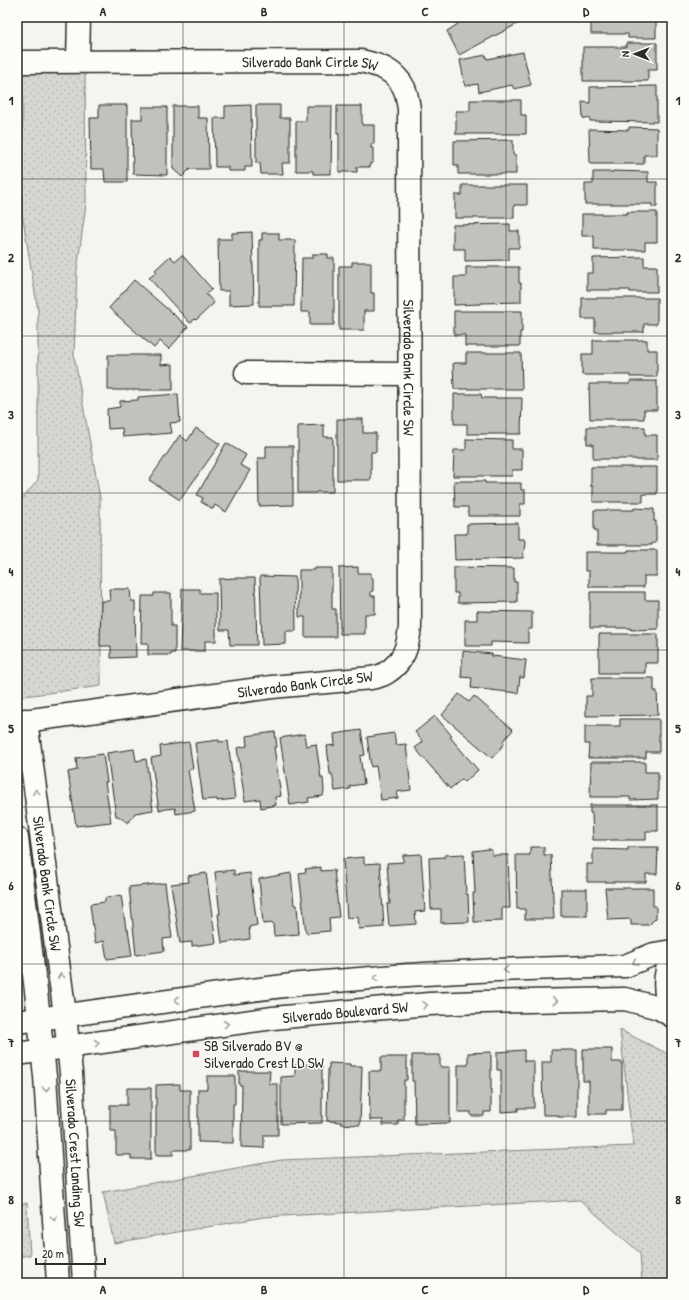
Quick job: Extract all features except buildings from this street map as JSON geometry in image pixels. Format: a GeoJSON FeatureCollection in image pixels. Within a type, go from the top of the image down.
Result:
{"type":"FeatureCollection","features":[{"type":"Feature","properties":{"kind":"street"},"geometry":{"type":"LineString","coordinates":[[78,61],[79,17]]}},
{"type":"Feature","properties":{"kind":"street","name":"Silverado Bank Circle SW"},"geometry":{"type":"LineString","coordinates":[[17,62],[361,61],[387,69],[396,76],[405,89],[409,109],[410,627],[409,642],[405,654],[386,673],[371,678],[272,687],[22,721],[65,1015],[68,1046]]}},
{"type":"Feature","properties":{"kind":"street"},"geometry":{"type":"LineString","coordinates":[[246,374],[409,374]]}},
{"type":"Feature","properties":{"kind":"street","name":"Silverado Bank Circle SW"},"geometry":{"type":"LineString","coordinates":[[17,838],[43,1050]]}},
{"type":"Feature","properties":{"kind":"street","name":"Silverado Boulevard SW"},"geometry":{"type":"LineString","coordinates":[[17,1022],[308,983],[496,970],[625,966],[654,954],[672,951]]}},
{"type":"Feature","properties":{"kind":"street"},"geometry":{"type":"LineString","coordinates":[[672,956],[667,967],[665,986],[672,1010]]}},
{"type":"Feature","properties":{"kind":"street","name":"Silverado Boulevard SW"},"geometry":{"type":"LineString","coordinates":[[17,1054],[273,1018],[355,1010],[482,1002],[625,999],[659,1008],[672,1016]]}},
{"type":"Feature","properties":{"kind":"street","name":"Silverado Crest Landing SW"},"geometry":{"type":"LineString","coordinates":[[68,1046],[84,1283]]}},
{"type":"Feature","properties":{"kind":"street","name":"Silverado Crest Landing SW"},"geometry":{"type":"LineString","coordinates":[[43,1050],[58,1283]]}},
{"type":"Feature","properties":{"kind":"shaded area"},"geometry":{"type":"Polygon","coordinates":[[[23,73],[85,73],[86,204],[77,270],[74,355],[100,498],[101,686],[17,697],[17,505],[38,480],[38,311],[22,213],[23,73]]]}},
{"type":"Feature","properties":{"kind":"shaded area"},"geometry":{"type":"Polygon","coordinates":[[[620,1030],[672,1056],[672,1283],[642,1283],[640,1253],[580,1200],[264,1217],[114,1243],[103,1192],[281,1160],[633,1146],[620,1030]]]}},
{"type":"Feature","properties":{"kind":"shaded area"},"geometry":{"type":"Polygon","coordinates":[[[27,1203],[30,1255],[17,1257],[17,1204],[27,1203]]]}},
{"type":"Feature","properties":{"kind":"place","name":"SB Silverado BV @ Silverado Crest LD SW"},"geometry":{"type":"Point","coordinates":[196,1054]}}]}
